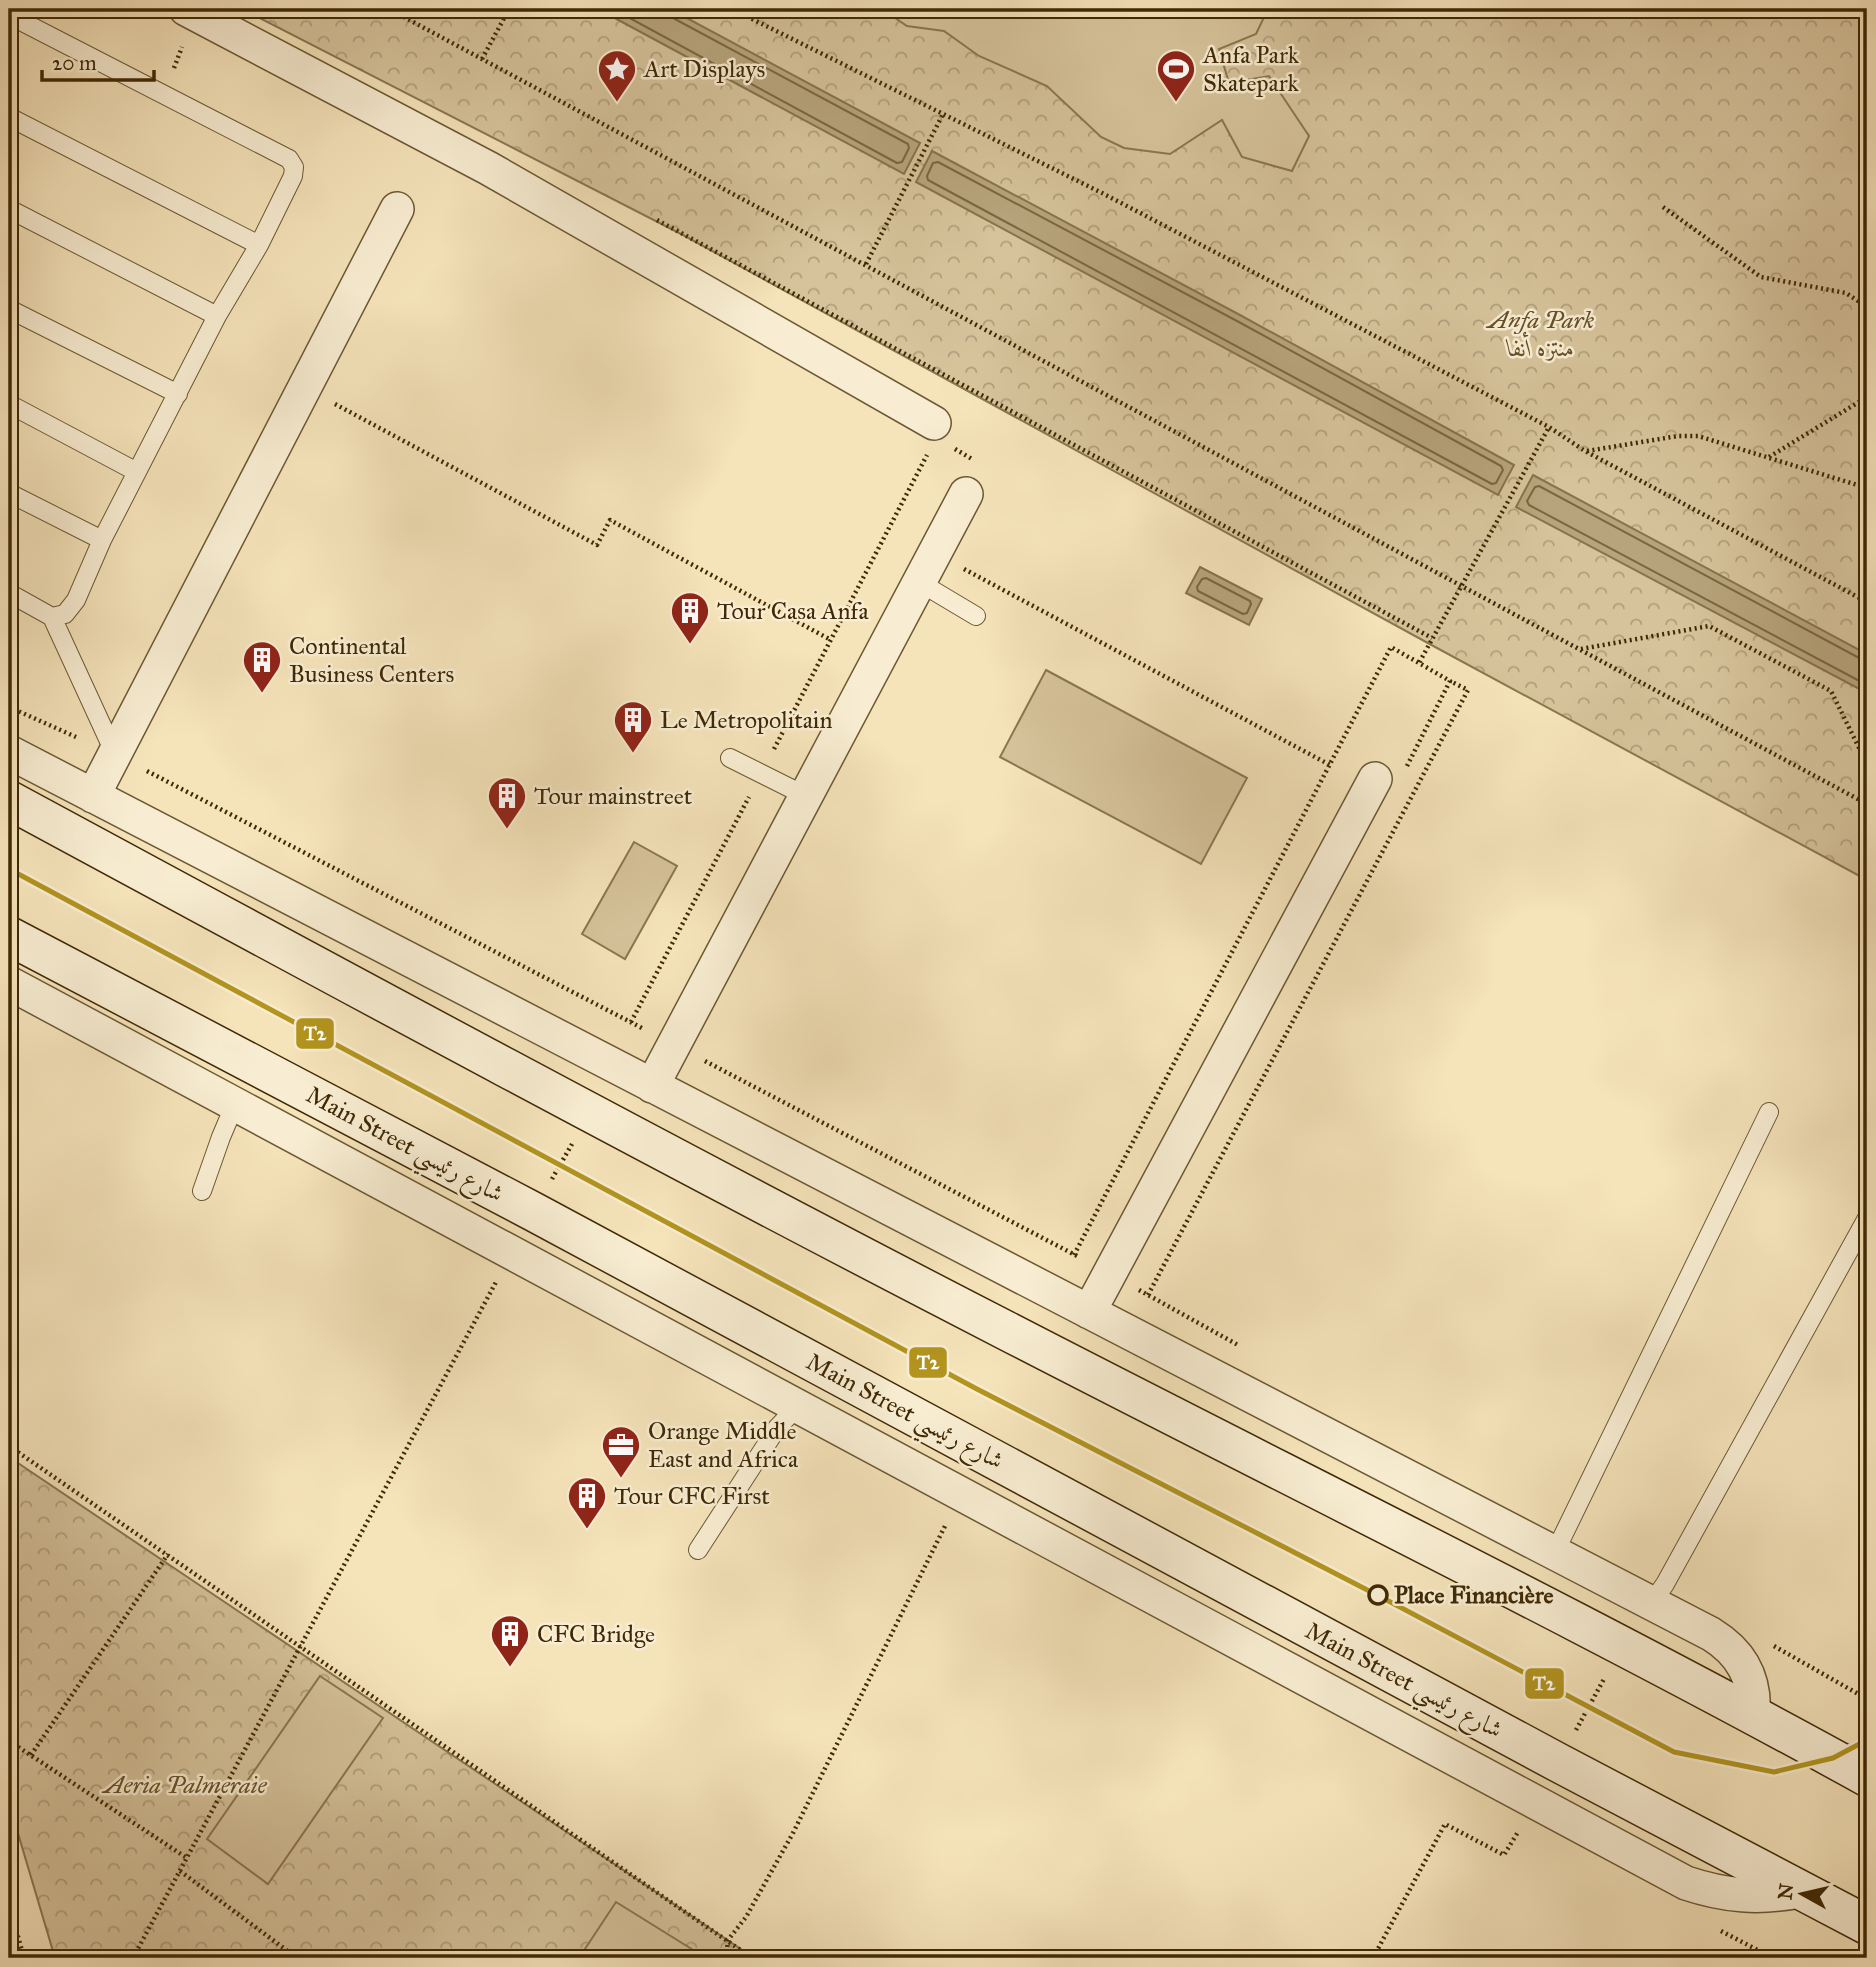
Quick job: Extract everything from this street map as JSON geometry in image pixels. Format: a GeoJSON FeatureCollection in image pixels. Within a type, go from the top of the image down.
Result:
{"type":"FeatureCollection","features":[{"type":"Feature","properties":{"kind":"main road"},"geometry":{"type":"LineString","coordinates":[[9,800],[589,1114],[1622,1645],[1867,1777]]}},
{"type":"Feature","properties":{"kind":"main road","name":"Main Street شارع رئيسي"},"geometry":{"type":"LineString","coordinates":[[9,936],[534,1212],[1559,1763],[1867,1925]]}},
{"type":"Feature","properties":{"kind":"street"},"geometry":{"type":"LineString","coordinates":[[190,11],[488,168],[932,437]]}},
{"type":"Feature","properties":{"kind":"street"},"geometry":{"type":"LineString","coordinates":[[93,796],[397,209]]}},
{"type":"Feature","properties":{"kind":"street"},"geometry":{"type":"LineString","coordinates":[[652,1086],[966,494]]}},
{"type":"Feature","properties":{"kind":"street"},"geometry":{"type":"LineString","coordinates":[[9,752],[1718,1638],[1737,1654],[1746,1667],[1755,1699],[1754,1716]]}},
{"type":"Feature","properties":{"kind":"street"},"geometry":{"type":"LineString","coordinates":[[1089,1312],[1376,779]]}},
{"type":"Feature","properties":{"kind":"street","name":"Main Street شارع رئيسي"},"geometry":{"type":"LineString","coordinates":[[9,983],[1686,1884],[1730,1895],[1754,1897],[1799,1891]]}},
{"type":"Feature","properties":{"kind":"lane"},"geometry":{"type":"LineString","coordinates":[[9,15],[289,159],[294,167],[293,176],[258,245],[217,316],[102,540],[76,600],[65,614],[52,617]]}},
{"type":"Feature","properties":{"kind":"lane"},"geometry":{"type":"LineString","coordinates":[[9,117],[258,245]]}},
{"type":"Feature","properties":{"kind":"lane"},"geometry":{"type":"LineString","coordinates":[[9,209],[217,316]]}},
{"type":"Feature","properties":{"kind":"lane"},"geometry":{"type":"LineString","coordinates":[[9,309],[178,394]]}},
{"type":"Feature","properties":{"kind":"lane"},"geometry":{"type":"LineString","coordinates":[[9,404],[137,472]]}},
{"type":"Feature","properties":{"kind":"lane"},"geometry":{"type":"LineString","coordinates":[[9,493],[102,540]]}},
{"type":"Feature","properties":{"kind":"lane"},"geometry":{"type":"LineString","coordinates":[[919,582],[976,616]]}},
{"type":"Feature","properties":{"kind":"lane"},"geometry":{"type":"LineString","coordinates":[[9,593],[52,617],[115,754]]}},
{"type":"Feature","properties":{"kind":"lane"},"geometry":{"type":"LineString","coordinates":[[730,758],[806,796]]}},
{"type":"Feature","properties":{"kind":"lane"},"geometry":{"type":"LineString","coordinates":[[202,1191],[220,1137],[235,1104]]}},
{"type":"Feature","properties":{"kind":"lane"},"geometry":{"type":"LineString","coordinates":[[1554,1554],[1769,1112]]}},
{"type":"Feature","properties":{"kind":"lane"},"geometry":{"type":"LineString","coordinates":[[1651,1604],[1665,1584],[1867,1218]]}},
{"type":"Feature","properties":{"kind":"lane"},"geometry":{"type":"LineString","coordinates":[[698,1550],[776,1428],[798,1406]]}},
{"type":"Feature","properties":{"kind":"path"},"geometry":{"type":"LineString","coordinates":[[389,9],[1867,804]]}},
{"type":"Feature","properties":{"kind":"path"},"geometry":{"type":"LineString","coordinates":[[482,59],[509,9]]}},
{"type":"Feature","properties":{"kind":"path"},"geometry":{"type":"LineString","coordinates":[[732,9],[1102,193],[1549,427],[1585,451],[1867,602]]}},
{"type":"Feature","properties":{"kind":"path"},"geometry":{"type":"LineString","coordinates":[[163,95],[190,11]]}},
{"type":"Feature","properties":{"kind":"path"},"geometry":{"type":"LineString","coordinates":[[866,264],[943,114]]}},
{"type":"Feature","properties":{"kind":"path"},"geometry":{"type":"LineString","coordinates":[[1663,207],[1761,277],[1846,293],[1867,307]]}},
{"type":"Feature","properties":{"kind":"path"},"geometry":{"type":"LineString","coordinates":[[650,216],[1432,638]]}},
{"type":"Feature","properties":{"kind":"path"},"geometry":{"type":"LineString","coordinates":[[1769,458],[1867,397]]}},
{"type":"Feature","properties":{"kind":"path"},"geometry":{"type":"LineString","coordinates":[[333,404],[597,545],[610,520],[831,640]]}},
{"type":"Feature","properties":{"kind":"path"},"geometry":{"type":"LineString","coordinates":[[1419,663],[1549,427]]}},
{"type":"Feature","properties":{"kind":"path"},"geometry":{"type":"LineString","coordinates":[[1585,451],[1668,440],[1678,436],[1698,436],[1867,488]]}},
{"type":"Feature","properties":{"kind":"path"},"geometry":{"type":"LineString","coordinates":[[631,1023],[831,640],[932,437]]}},
{"type":"Feature","properties":{"kind":"path"},"geometry":{"type":"LineString","coordinates":[[954,564],[1330,765]]}},
{"type":"Feature","properties":{"kind":"path"},"geometry":{"type":"LineString","coordinates":[[1580,649],[1709,626],[1831,691],[1867,764]]}},
{"type":"Feature","properties":{"kind":"path"},"geometry":{"type":"LineString","coordinates":[[1074,1255],[1391,647],[1468,690],[1148,1295]]}},
{"type":"Feature","properties":{"kind":"path"},"geometry":{"type":"LineString","coordinates":[[1376,779],[1395,790],[1450,681]]}},
{"type":"Feature","properties":{"kind":"path"},"geometry":{"type":"LineString","coordinates":[[9,707],[115,754],[1110,1274]]}},
{"type":"Feature","properties":{"kind":"path"},"geometry":{"type":"LineString","coordinates":[[534,1212],[589,1114]]}},
{"type":"Feature","properties":{"kind":"path"},"geometry":{"type":"LineString","coordinates":[[133,1958],[512,1252]]}},
{"type":"Feature","properties":{"kind":"path"},"geometry":{"type":"LineString","coordinates":[[9,1446],[752,1958]]}},
{"type":"Feature","properties":{"kind":"path"},"geometry":{"type":"LineString","coordinates":[[726,1958],[728,1940],[746,1917],[793,1833],[961,1494]]}},
{"type":"Feature","properties":{"kind":"path"},"geometry":{"type":"LineString","coordinates":[[31,1755],[168,1554]]}},
{"type":"Feature","properties":{"kind":"path"},"geometry":{"type":"LineString","coordinates":[[1559,1763],[1622,1645]]}},
{"type":"Feature","properties":{"kind":"path"},"geometry":{"type":"LineString","coordinates":[[9,1741],[187,1858]]}},
{"type":"Feature","properties":{"kind":"path"},"geometry":{"type":"LineString","coordinates":[[1373,1958],[1445,1824],[1504,1855],[1535,1803]]}},
{"type":"Feature","properties":{"kind":"path"},"geometry":{"type":"LineString","coordinates":[[180,1871],[296,1958]]}},
{"type":"Feature","properties":{"kind":"path"},"geometry":{"type":"LineString","coordinates":[[9,1904],[24,1958]]}},
{"type":"Feature","properties":{"kind":"green space","name":"Anfa Park منتزه أنفا"},"geometry":{"type":"Polygon","coordinates":[[[242,9],[1867,9],[1867,880],[683,235],[242,9]]]}},
{"type":"Feature","properties":{"kind":"green space","name":"Anfa Park Skatepark"},"geometry":{"type":"Polygon","coordinates":[[[882,9],[1268,9],[1256,34],[1219,49],[1229,83],[1269,76],[1309,136],[1292,171],[1242,157],[1222,120],[1170,154],[1124,148],[1101,137],[1047,86],[979,56],[944,31],[907,26],[882,9]]]}},
{"type":"Feature","properties":{"kind":"green space"},"geometry":{"type":"Polygon","coordinates":[[[1046,670],[1247,778],[1201,864],[1000,757],[1046,670]]]}},
{"type":"Feature","properties":{"kind":"green space"},"geometry":{"type":"Polygon","coordinates":[[[634,842],[677,866],[625,959],[582,934],[634,842]]]}},
{"type":"Feature","properties":{"kind":"green space","name":"Aeria Palmeraie"},"geometry":{"type":"Polygon","coordinates":[[[9,1457],[754,1958],[55,1958],[9,1803],[9,1457]]]}},
{"type":"Feature","properties":{"kind":"green space"},"geometry":{"type":"Polygon","coordinates":[[[320,1676],[383,1718],[268,1884],[207,1839],[320,1676]]]}},
{"type":"Feature","properties":{"kind":"green space"},"geometry":{"type":"Polygon","coordinates":[[[616,1902],[706,1958],[579,1958],[616,1902]]]}},
{"type":"Feature","properties":{"kind":"water"},"geometry":{"type":"Polygon","coordinates":[[[598,9],[670,9],[920,143],[904,174],[598,9]]]}},
{"type":"Feature","properties":{"kind":"water"},"geometry":{"type":"Polygon","coordinates":[[[932,151],[1514,465],[1498,495],[916,182],[932,151]]]}},
{"type":"Feature","properties":{"kind":"water"},"geometry":{"type":"Polygon","coordinates":[[[1533,475],[1867,654],[1867,693],[1516,507],[1533,475]]]}},
{"type":"Feature","properties":{"kind":"water"},"geometry":{"type":"Polygon","coordinates":[[[1200,567],[1262,599],[1249,625],[1186,593],[1200,567]]]}},
{"type":"Feature","properties":{"kind":"transit line","name":"T2"},"geometry":{"type":"LineString","coordinates":[[9,869],[975,1388],[1379,1596],[1674,1752],[1774,1772],[1833,1758],[1867,1740]]}},
{"type":"Feature","properties":{"kind":"place","name":"Art Displays"},"geometry":{"type":"Point","coordinates":[617,103]}},
{"type":"Feature","properties":{"kind":"place","name":"Anfa Park Skatepark"},"geometry":{"type":"Point","coordinates":[1176,103]}},
{"type":"Feature","properties":{"kind":"place","name":"Tour Casa Anfa"},"geometry":{"type":"Point","coordinates":[690,645]}},
{"type":"Feature","properties":{"kind":"place","name":"Continental Business Centers"},"geometry":{"type":"Point","coordinates":[262,694]}},
{"type":"Feature","properties":{"kind":"place","name":"Le Metropolitain"},"geometry":{"type":"Point","coordinates":[633,754]}},
{"type":"Feature","properties":{"kind":"place","name":"Tour mainstreet"},"geometry":{"type":"Point","coordinates":[507,830]}},
{"type":"Feature","properties":{"kind":"place","name":"Orange Middle East and Africa"},"geometry":{"type":"Point","coordinates":[621,1479]}},
{"type":"Feature","properties":{"kind":"place","name":"Tour CFC First"},"geometry":{"type":"Point","coordinates":[587,1530]}},
{"type":"Feature","properties":{"kind":"place","name":"Place Financière"},"geometry":{"type":"Point","coordinates":[1378,1595]}},
{"type":"Feature","properties":{"kind":"place","name":"CFC Bridge"},"geometry":{"type":"Point","coordinates":[510,1668]}}]}
